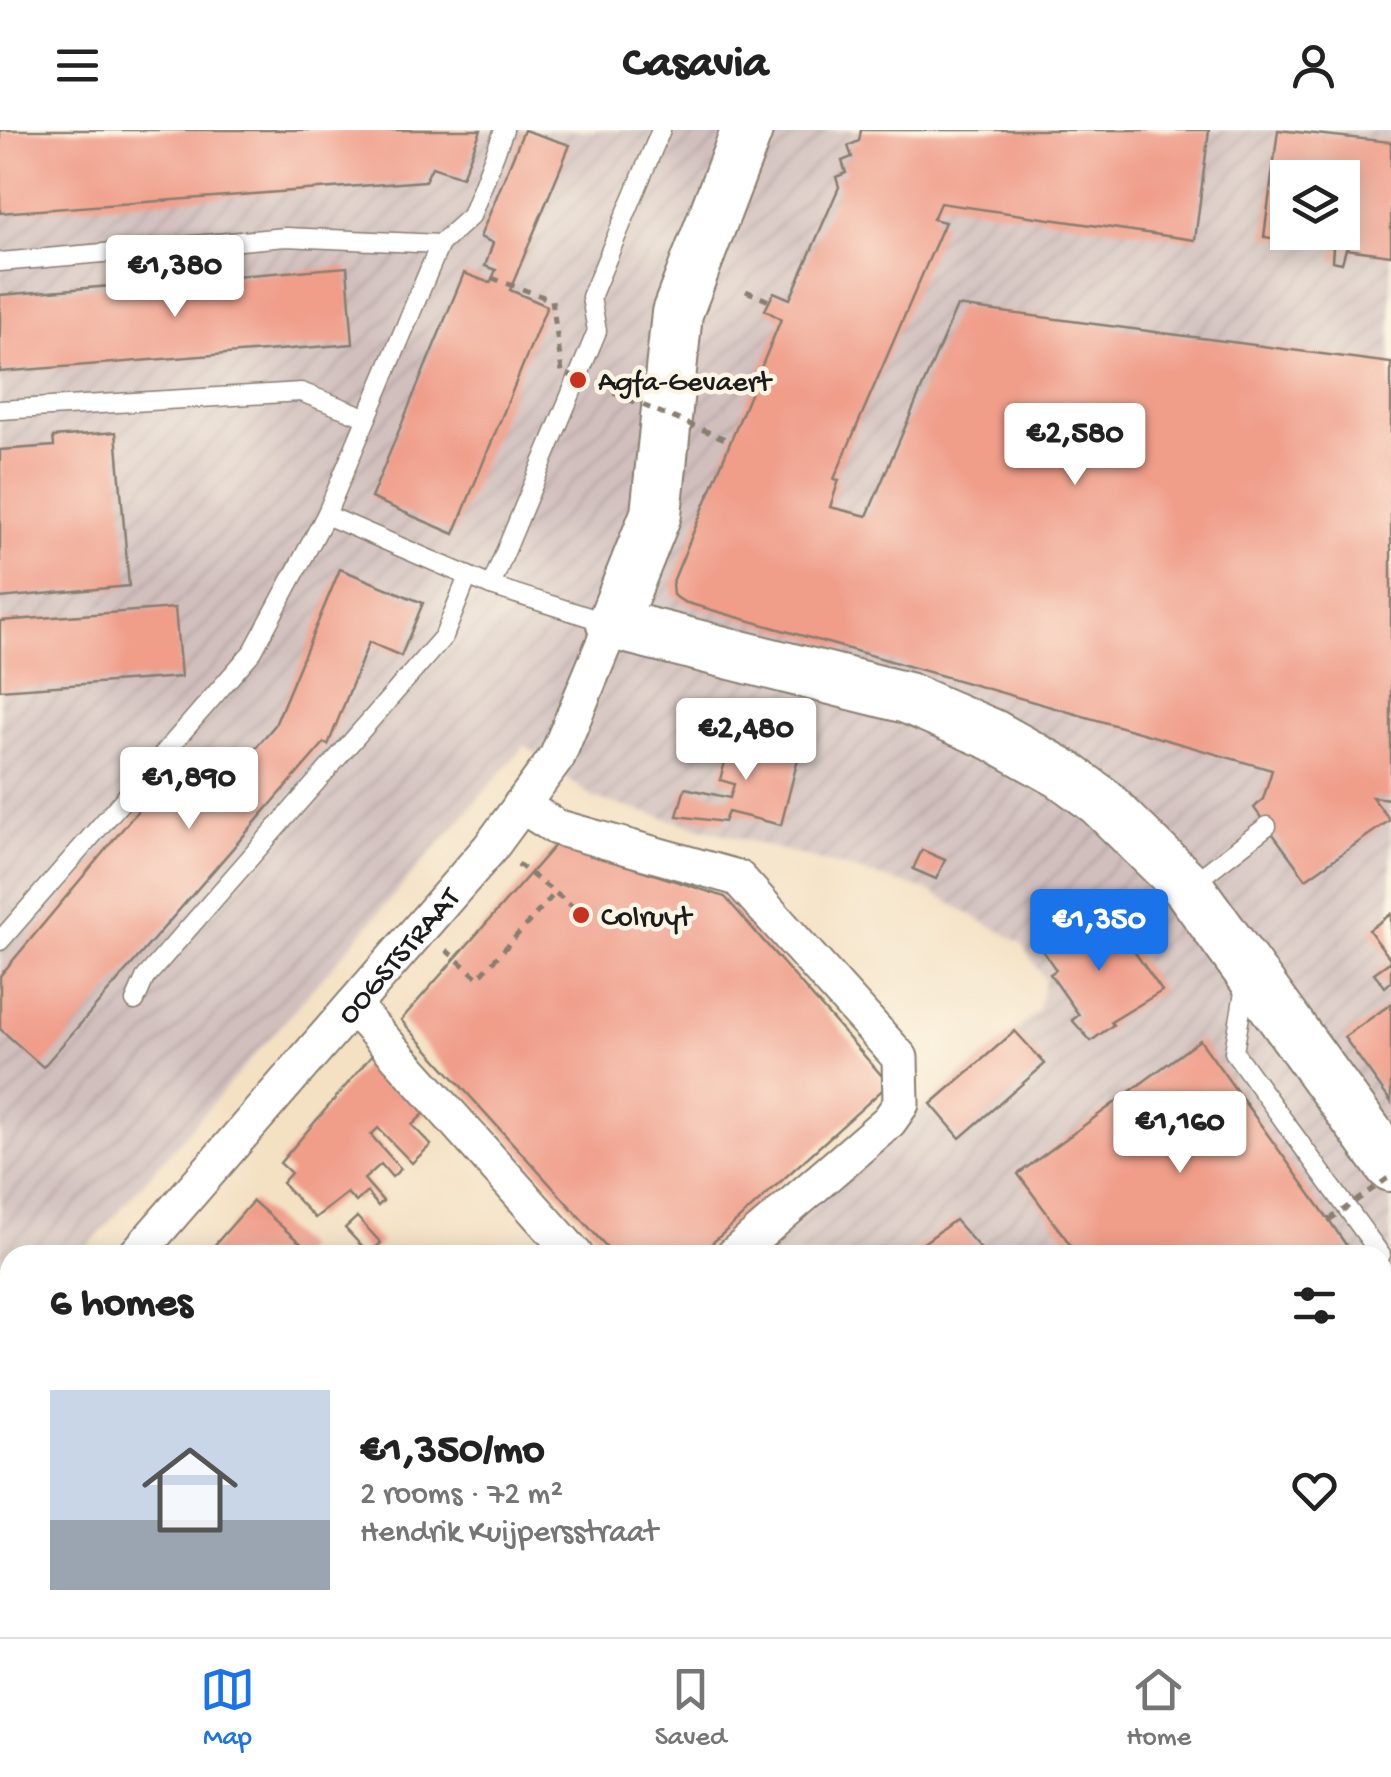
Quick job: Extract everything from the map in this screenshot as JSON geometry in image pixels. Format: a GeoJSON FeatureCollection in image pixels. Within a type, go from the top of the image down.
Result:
{"type":"FeatureCollection","features":[{"type":"Feature","properties":{"kind":"street"},"geometry":{"type":"LineString","coordinates":[[747,130],[677,312],[656,514],[612,624],[906,698],[994,736],[1100,801],[1188,887],[1391,1166]]}},
{"type":"Feature","properties":{"kind":"street","name":"OOGSTSTRAAT"},"geometry":{"type":"LineString","coordinates":[[145,1245],[490,848],[557,757],[612,624]]}},
{"type":"Feature","properties":{"kind":"street"},"geometry":{"type":"LineString","coordinates":[[521,806],[556,827],[738,878],[900,1058],[901,1104],[889,1121],[746,1245]]}},
{"type":"Feature","properties":{"kind":"street"},"geometry":{"type":"LineString","coordinates":[[353,1006],[566,1245]]}},
{"type":"Feature","properties":{"kind":"lane"},"geometry":{"type":"LineString","coordinates":[[0,940],[253,652],[326,515],[440,244],[471,216],[504,130]]}},
{"type":"Feature","properties":{"kind":"lane"},"geometry":{"type":"LineString","coordinates":[[491,586],[597,331],[591,297],[662,130]]}},
{"type":"Feature","properties":{"kind":"lane"},"geometry":{"type":"LineString","coordinates":[[0,262],[286,237],[440,244]]}},
{"type":"Feature","properties":{"kind":"lane"},"geometry":{"type":"LineString","coordinates":[[0,410],[301,392],[365,416]]}},
{"type":"Feature","properties":{"kind":"lane"},"geometry":{"type":"LineString","coordinates":[[326,515],[491,586],[612,624]]}},
{"type":"Feature","properties":{"kind":"lane"},"geometry":{"type":"LineString","coordinates":[[135,1001],[144,978],[444,636],[468,576]]}},
{"type":"Feature","properties":{"kind":"lane"},"geometry":{"type":"LineString","coordinates":[[1188,887],[1266,826]]}},
{"type":"Feature","properties":{"kind":"lane"},"geometry":{"type":"LineString","coordinates":[[1248,965],[1234,1052],[1374,1245]]}},
{"type":"Feature","properties":{"kind":"path"},"geometry":{"type":"LineString","coordinates":[[492,278],[552,300],[562,372],[730,441]]}},
{"type":"Feature","properties":{"kind":"path"},"geometry":{"type":"LineString","coordinates":[[746,291],[769,301]]}},
{"type":"Feature","properties":{"kind":"path"},"geometry":{"type":"LineString","coordinates":[[490,848],[576,909]]}},
{"type":"Feature","properties":{"kind":"path"},"geometry":{"type":"LineString","coordinates":[[422,926],[478,978],[556,892]]}},
{"type":"Feature","properties":{"kind":"path"},"geometry":{"type":"LineString","coordinates":[[1329,1220],[1391,1176]]}},
{"type":"Feature","properties":{"kind":"shaded area"},"geometry":{"type":"Polygon","coordinates":[[[0,130],[1391,130],[1391,1245],[762,1245],[1038,1011],[1045,980],[1021,943],[927,890],[593,798],[525,745],[89,1245],[0,1245],[0,130]]]}},
{"type":"Feature","properties":{"kind":"building"},"geometry":{"type":"Polygon","coordinates":[[[0,130],[481,130],[462,177],[432,167],[425,181],[0,213],[0,130]]]}},
{"type":"Feature","properties":{"kind":"building"},"geometry":{"type":"Polygon","coordinates":[[[524,130],[570,145],[510,290],[547,306],[454,534],[371,498],[464,273],[490,283],[496,270],[485,266],[493,243],[480,237],[524,130]]]}},
{"type":"Feature","properties":{"kind":"building"},"geometry":{"type":"Polygon","coordinates":[[[861,130],[1209,130],[1195,240],[940,203],[933,219],[945,222],[834,479],[839,480],[830,507],[867,516],[957,306],[1391,363],[1391,799],[1372,797],[1390,820],[1306,879],[1254,808],[1263,799],[1272,770],[684,602],[673,595],[672,584],[781,319],[765,310],[774,292],[790,299],[839,187],[836,177],[846,173],[842,161],[852,157],[848,146],[859,141],[861,130]]]}},
{"type":"Feature","properties":{"kind":"building"},"geometry":{"type":"Polygon","coordinates":[[[1278,130],[1391,142],[1391,255],[1354,250],[1360,250],[1360,160],[1274,160],[1278,130]]]}},
{"type":"Feature","properties":{"kind":"building"},"geometry":{"type":"Polygon","coordinates":[[[1270,191],[1270,238],[1264,237],[1270,191]]]}},
{"type":"Feature","properties":{"kind":"building"},"geometry":{"type":"Polygon","coordinates":[[[1333,250],[1346,250],[1342,263],[1332,261],[1333,250]]]}},
{"type":"Feature","properties":{"kind":"building"},"geometry":{"type":"Polygon","coordinates":[[[347,267],[353,344],[0,372],[0,295],[347,267]]]}},
{"type":"Feature","properties":{"kind":"building"},"geometry":{"type":"Polygon","coordinates":[[[116,432],[129,586],[0,598],[0,450],[54,446],[53,437],[116,432]]]}},
{"type":"Feature","properties":{"kind":"building"},"geometry":{"type":"Polygon","coordinates":[[[340,569],[423,603],[401,656],[369,642],[328,745],[324,743],[43,1067],[0,1029],[0,976],[181,759],[219,791],[275,725],[340,569]]]}},
{"type":"Feature","properties":{"kind":"building"},"geometry":{"type":"Polygon","coordinates":[[[175,608],[181,677],[0,690],[0,621],[175,608]]]}},
{"type":"Feature","properties":{"kind":"building"},"geometry":{"type":"Polygon","coordinates":[[[723,730],[733,732],[732,737],[799,755],[781,825],[728,812],[724,822],[677,816],[685,788],[730,798],[734,784],[720,780],[727,754],[712,750],[715,735],[723,730]]]}},
{"type":"Feature","properties":{"kind":"building"},"geometry":{"type":"Polygon","coordinates":[[[557,843],[725,897],[889,1084],[710,1245],[605,1245],[401,1020],[557,843]]]}},
{"type":"Feature","properties":{"kind":"building"},"geometry":{"type":"Polygon","coordinates":[[[922,850],[945,860],[936,879],[913,869],[922,850]]]}},
{"type":"Feature","properties":{"kind":"building"},"geometry":{"type":"Polygon","coordinates":[[[1093,911],[1104,925],[1112,920],[1162,991],[1111,1022],[1113,1025],[1091,1041],[1072,1020],[1079,1015],[1050,974],[1056,970],[1043,951],[1093,911]]]}},
{"type":"Feature","properties":{"kind":"building"},"geometry":{"type":"Polygon","coordinates":[[[1391,914],[1391,960],[1369,930],[1391,914]]]}},
{"type":"Feature","properties":{"kind":"building"},"geometry":{"type":"Polygon","coordinates":[[[1391,961],[1391,982],[1385,987],[1374,973],[1391,961]]]}},
{"type":"Feature","properties":{"kind":"building"},"geometry":{"type":"Polygon","coordinates":[[[1391,1004],[1391,1102],[1344,1037],[1391,1004]]]}},
{"type":"Feature","properties":{"kind":"building"},"geometry":{"type":"Polygon","coordinates":[[[1015,1031],[1045,1064],[960,1138],[931,1104],[1015,1031]]]}},
{"type":"Feature","properties":{"kind":"building"},"geometry":{"type":"Polygon","coordinates":[[[1200,1040],[1346,1245],[1071,1245],[1018,1174],[1200,1040]]]}},
{"type":"Feature","properties":{"kind":"building"},"geometry":{"type":"Polygon","coordinates":[[[372,1055],[427,1111],[412,1125],[431,1145],[412,1163],[378,1128],[371,1135],[401,1169],[392,1177],[381,1164],[364,1179],[383,1201],[378,1206],[367,1192],[356,1202],[347,1193],[315,1218],[282,1183],[291,1173],[280,1163],[372,1055]]]}},
{"type":"Feature","properties":{"kind":"building"},"geometry":{"type":"Polygon","coordinates":[[[253,1201],[303,1245],[215,1245],[253,1201]]]}},
{"type":"Feature","properties":{"kind":"building"},"geometry":{"type":"Polygon","coordinates":[[[357,1217],[381,1243],[361,1245],[345,1228],[357,1217]]]}},
{"type":"Feature","properties":{"kind":"building"},"geometry":{"type":"Polygon","coordinates":[[[955,1220],[977,1245],[921,1245],[955,1220]]]}},
{"type":"Feature","properties":{"kind":"place","name":"Agfa-Gevaert"},"geometry":{"type":"Point","coordinates":[578,380]}},
{"type":"Feature","properties":{"kind":"place","name":"Colruyt"},"geometry":{"type":"Point","coordinates":[581,915]}}]}
